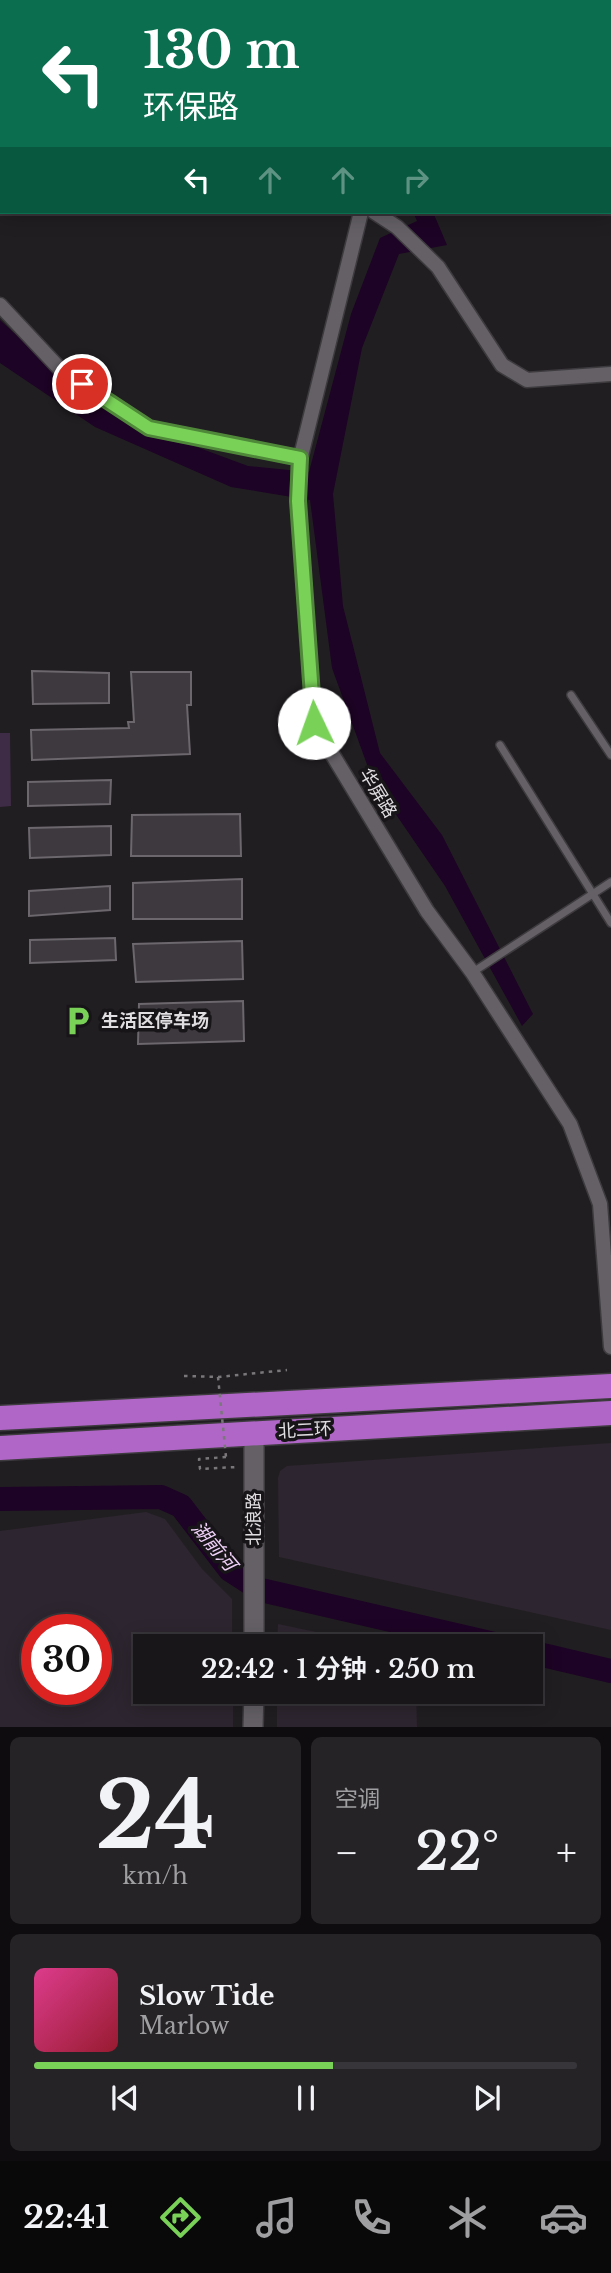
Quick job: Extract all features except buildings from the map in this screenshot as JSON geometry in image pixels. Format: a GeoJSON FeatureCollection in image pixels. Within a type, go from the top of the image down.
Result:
{"type":"FeatureCollection","features":[{"type":"Feature","properties":{"kind":"highway","name":"北二环"},"geometry":{"type":"LineString","coordinates":[[0,1418],[611,1384]]}},
{"type":"Feature","properties":{"kind":"highway","name":"北二环"},"geometry":{"type":"LineString","coordinates":[[0,1448],[611,1413]]}},
{"type":"Feature","properties":{"kind":"street","name":"华屏路"},"geometry":{"type":"LineString","coordinates":[[361,214],[300,461],[298,501],[314,723],[427,911],[472,972],[570,1124],[600,1204],[611,1347]]}},
{"type":"Feature","properties":{"kind":"street"},"geometry":{"type":"LineString","coordinates":[[377,214],[397,227],[438,267],[502,365],[527,380],[611,374]]}},
{"type":"Feature","properties":{"kind":"street"},"geometry":{"type":"LineString","coordinates":[[0,305],[60,369],[149,428],[300,461]]}},
{"type":"Feature","properties":{"kind":"street","name":"北浪路"},"geometry":{"type":"LineString","coordinates":[[254,1433],[254,1634]]}},
{"type":"Feature","properties":{"kind":"street"},"geometry":{"type":"LineString","coordinates":[[253,1727],[254,1704]]}},
{"type":"Feature","properties":{"kind":"lane"},"geometry":{"type":"LineString","coordinates":[[571,695],[611,755]]}},
{"type":"Feature","properties":{"kind":"lane"},"geometry":{"type":"LineString","coordinates":[[500,745],[611,923]]}},
{"type":"Feature","properties":{"kind":"lane"},"geometry":{"type":"LineString","coordinates":[[472,972],[611,882]]}},
{"type":"Feature","properties":{"kind":"path"},"geometry":{"type":"LineString","coordinates":[[184,1376],[218,1377],[288,1370]]}},
{"type":"Feature","properties":{"kind":"path"},"geometry":{"type":"LineString","coordinates":[[218,1377],[226,1457],[199,1459],[200,1469],[241,1466]]}},
{"type":"Feature","properties":{"kind":"shaded area"},"geometry":{"type":"Polygon","coordinates":[[[414,214],[434,214],[447,245],[399,254],[362,348],[333,494],[343,606],[380,753],[442,835],[533,1014],[522,1026],[445,886],[373,781],[332,668],[310,500],[231,487],[95,427],[0,363],[0,320],[68,383],[129,422],[248,466],[309,472],[351,314],[380,238],[417,221],[414,214]]]}},
{"type":"Feature","properties":{"kind":"shaded area"},"geometry":{"type":"Polygon","coordinates":[[[0,733],[10,733],[11,806],[0,807],[0,733]]]}},
{"type":"Feature","properties":{"kind":"shaded area"},"geometry":{"type":"Polygon","coordinates":[[[611,1443],[611,1630],[279,1557],[278,1478],[280,1471],[287,1466],[611,1443]]]}},
{"type":"Feature","properties":{"kind":"shaded area"},"geometry":{"type":"Polygon","coordinates":[[[146,1512],[165,1519],[202,1569],[232,1599],[232,1634],[133,1634],[133,1704],[233,1704],[233,1727],[0,1727],[0,1531],[146,1512]]]}},
{"type":"Feature","properties":{"kind":"shaded area"},"geometry":{"type":"Polygon","coordinates":[[[278,1624],[325,1634],[278,1634],[278,1624]]]}},
{"type":"Feature","properties":{"kind":"shaded area"},"geometry":{"type":"Polygon","coordinates":[[[277,1704],[416,1704],[417,1727],[277,1727],[277,1704]]]}},
{"type":"Feature","properties":{"kind":"waterway","name":"湖前河"},"geometry":{"type":"LineString","coordinates":[[0,1499],[161,1497],[181,1506],[230,1570],[261,1590],[452,1634]]}},
{"type":"Feature","properties":{"kind":"waterway","name":"湖前河"},"geometry":{"type":"LineString","coordinates":[[543,1655],[611,1671]]}},
{"type":"Feature","properties":{"kind":"place","name":"生活区停车场"},"geometry":{"type":"Point","coordinates":[78,1021]}},
{"type":"Feature","properties":{"kind":"route"},"geometry":{"type":"LineString","coordinates":[[82,384],[149,428],[300,458],[298,501],[314,723]]}}]}
